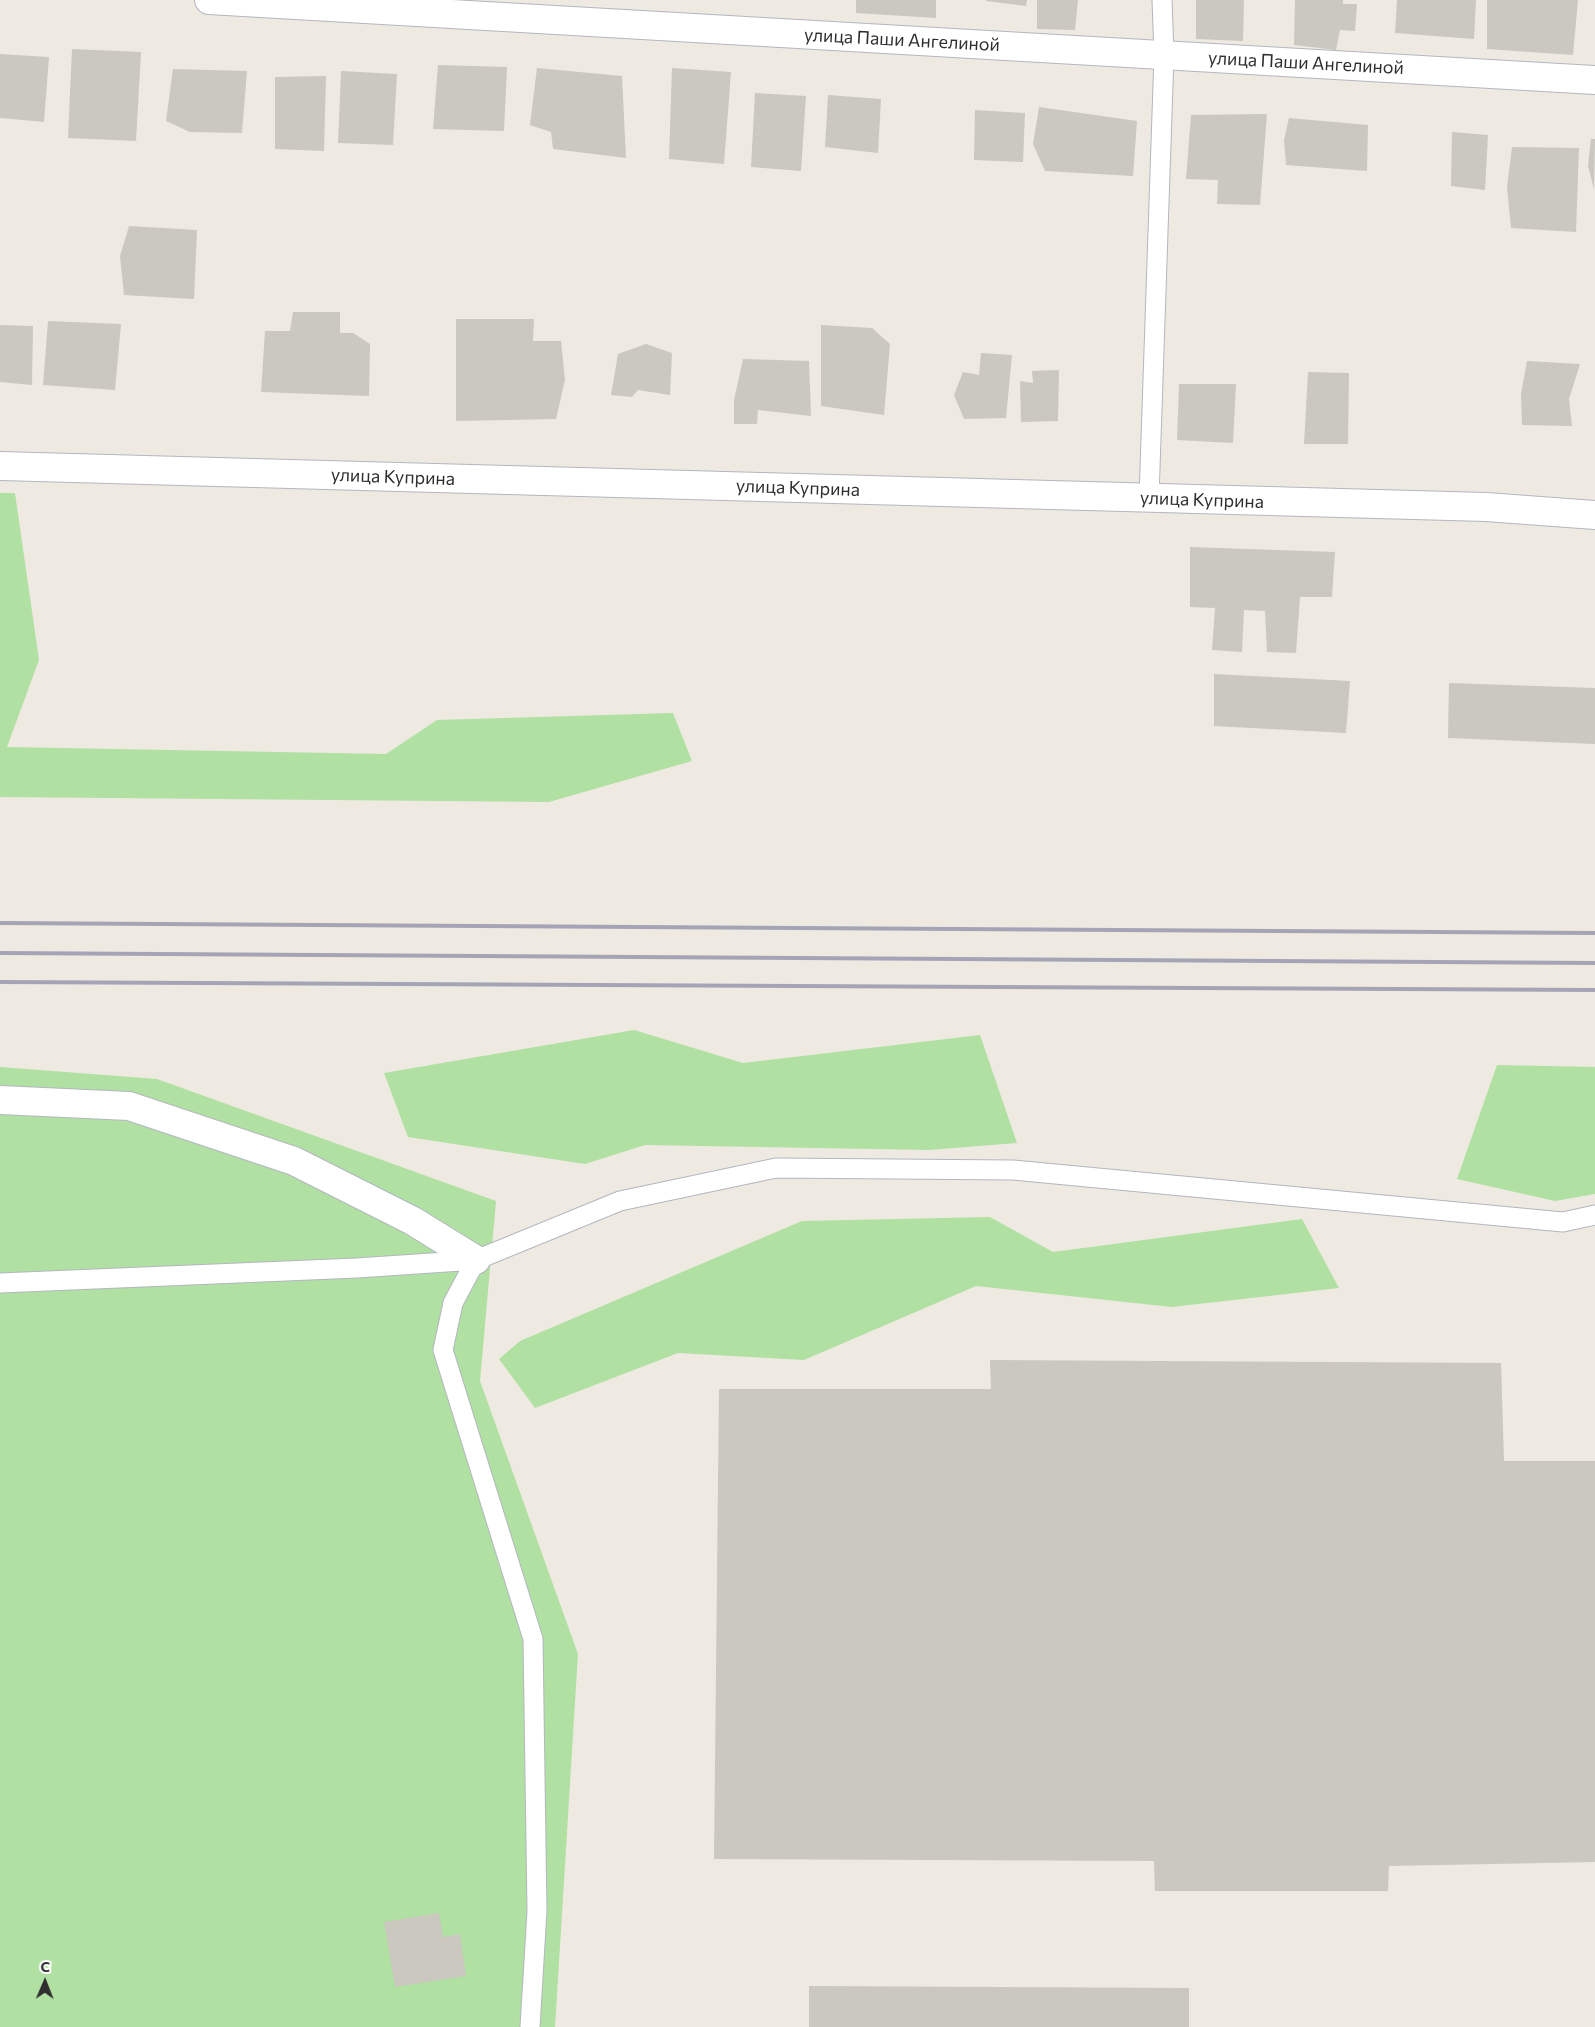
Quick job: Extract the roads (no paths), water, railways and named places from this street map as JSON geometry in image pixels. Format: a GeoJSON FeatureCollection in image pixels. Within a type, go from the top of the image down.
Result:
{"type":"FeatureCollection","features":[{"type":"Feature","properties":{"kind":"street","name":"улица Паши Ангелиной"},"geometry":{"type":"LineString","coordinates":[[209,0],[1595,80]]}},
{"type":"Feature","properties":{"kind":"street","name":"улица Куприна"},"geometry":{"type":"LineString","coordinates":[[0,466],[1486,507],[1595,515]]}},
{"type":"Feature","properties":{"kind":"street"},"geometry":{"type":"LineString","coordinates":[[0,1100],[129,1106],[294,1161],[413,1221],[476,1260]]}},
{"type":"Feature","properties":{"kind":"lane"},"geometry":{"type":"LineString","coordinates":[[1149,498],[1164,55],[1162,0]]}},
{"type":"Feature","properties":{"kind":"lane"},"geometry":{"type":"LineString","coordinates":[[0,1282],[357,1268],[476,1260],[620,1201],[776,1168],[1013,1170],[1563,1222],[1595,1215]]}},
{"type":"Feature","properties":{"kind":"lane"},"geometry":{"type":"LineString","coordinates":[[476,1260],[453,1303],[443,1350],[533,1640],[537,1911],[530,2027]]}},
{"type":"Feature","properties":{"kind":"railway"},"geometry":{"type":"LineString","coordinates":[[0,923],[1595,933]]}},
{"type":"Feature","properties":{"kind":"railway"},"geometry":{"type":"LineString","coordinates":[[0,953],[1595,963]]}},
{"type":"Feature","properties":{"kind":"railway"},"geometry":{"type":"LineString","coordinates":[[0,982],[1595,990]]}}]}
